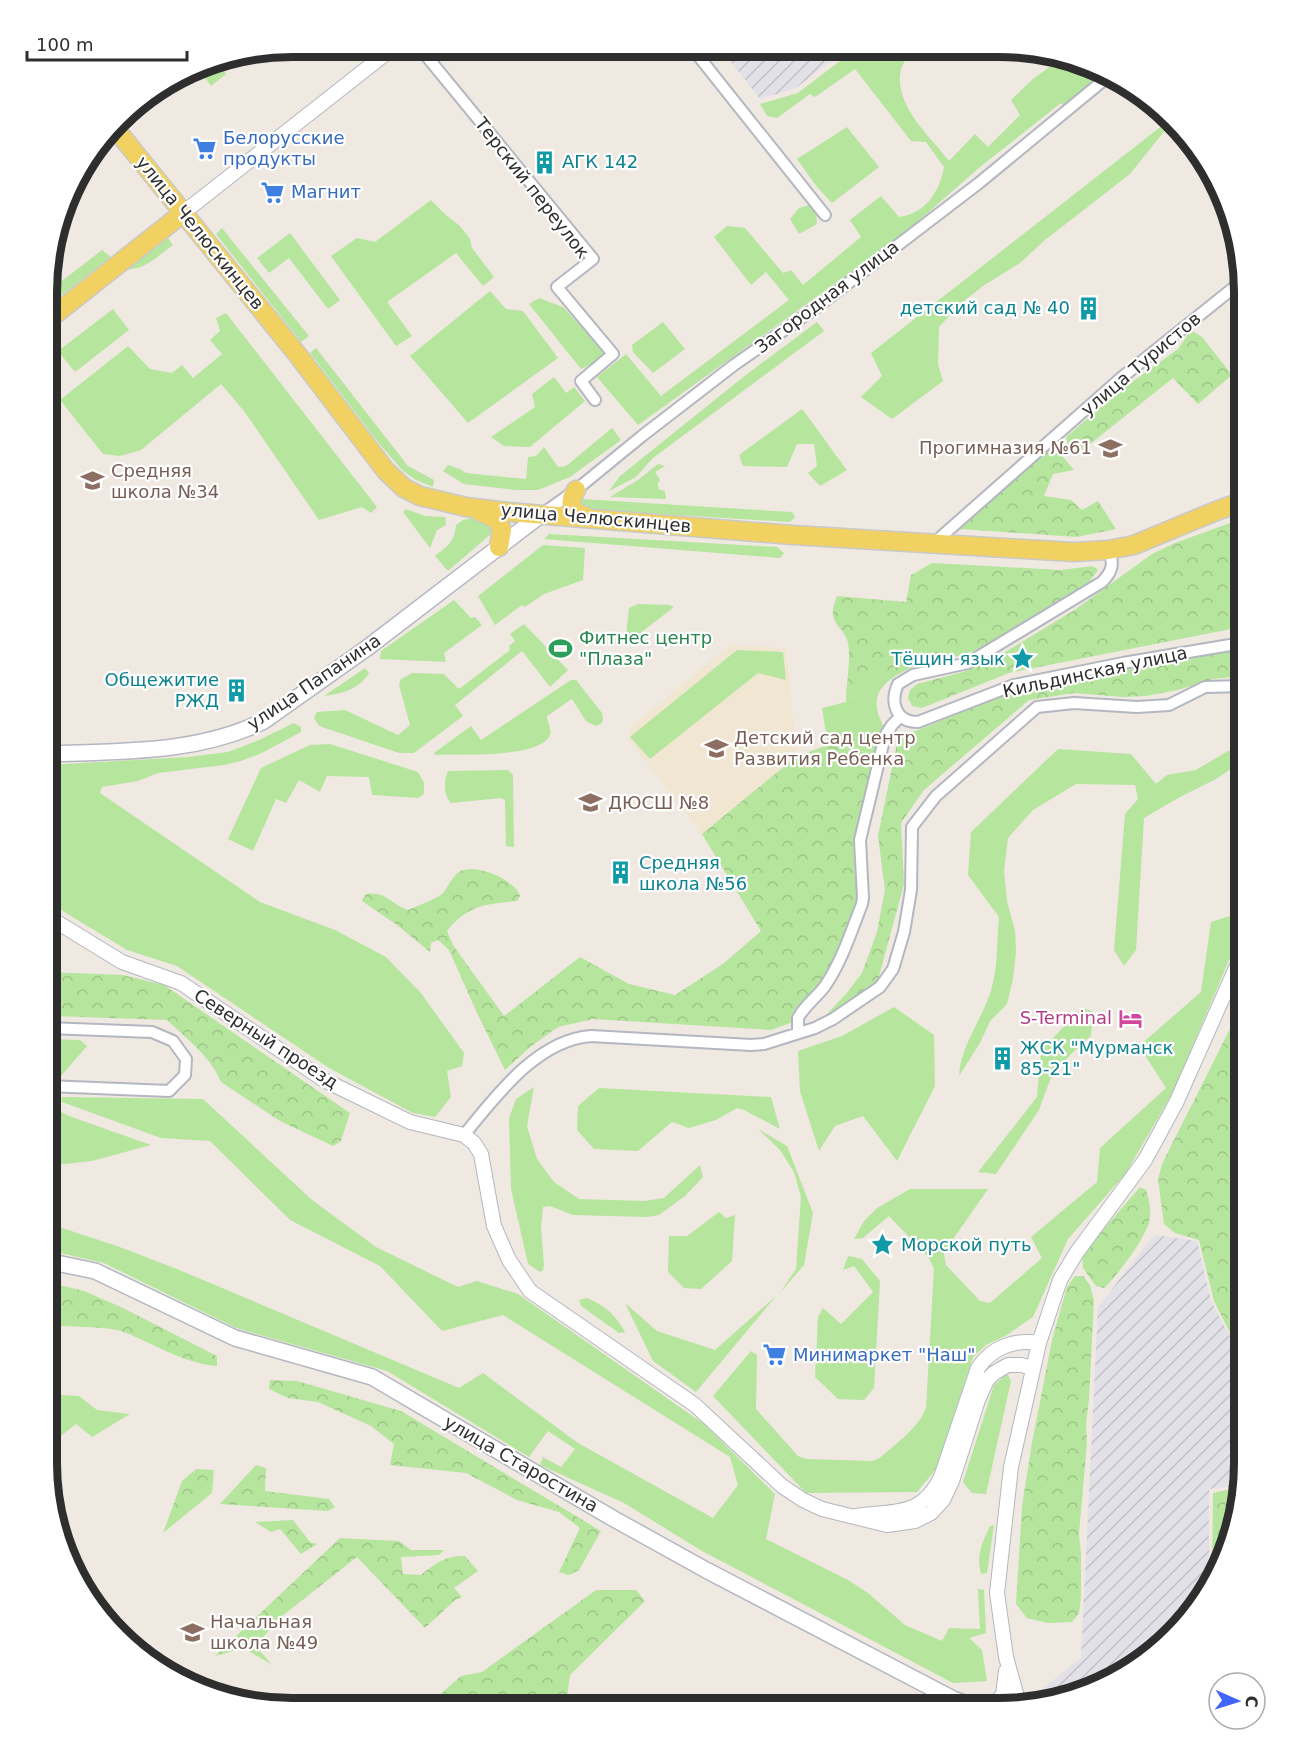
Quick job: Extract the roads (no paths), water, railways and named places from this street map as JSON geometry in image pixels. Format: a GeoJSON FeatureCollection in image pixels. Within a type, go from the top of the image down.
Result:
{"type":"FeatureCollection","features":[{"type":"Feature","properties":{"kind":"main road","name":"улица Челюскинцев"},"geometry":{"type":"LineString","coordinates":[[119,133],[297,354],[386,471],[404,488],[420,496],[466,507],[542,514],[793,535],[1073,552],[1108,550],[1134,544],[1234,504]]}},
{"type":"Feature","properties":{"kind":"main road"},"geometry":{"type":"LineString","coordinates":[[57,313],[183,213]]}},
{"type":"Feature","properties":{"kind":"main road"},"geometry":{"type":"LineString","coordinates":[[576,490],[571,496],[574,512],[589,518]]}},
{"type":"Feature","properties":{"kind":"main road"},"geometry":{"type":"LineString","coordinates":[[466,507],[496,519],[502,530],[499,546]]}},
{"type":"Feature","properties":{"kind":"main road","name":"улица Папанина"},"geometry":{"type":"LineString","coordinates":[[57,754],[139,751],[178,746],[246,730],[264,721],[368,648],[542,514]]}},
{"type":"Feature","properties":{"kind":"main road","name":"улица Старостина"},"geometry":{"type":"LineString","coordinates":[[57,1263],[95,1271],[235,1338],[372,1377],[698,1566],[951,1698]]}},
{"type":"Feature","properties":{"kind":"street"},"geometry":{"type":"LineString","coordinates":[[183,213],[381,57]]}},
{"type":"Feature","properties":{"kind":"street","name":"Терский переулок"},"geometry":{"type":"LineString","coordinates":[[427,57],[593,259],[557,287],[614,354],[581,381],[595,400]]}},
{"type":"Feature","properties":{"kind":"street"},"geometry":{"type":"LineString","coordinates":[[699,57],[825,215]]}},
{"type":"Feature","properties":{"kind":"street","name":"Загородная улица"},"geometry":{"type":"LineString","coordinates":[[542,514],[576,490],[734,365],[817,307],[979,183],[1103,81]]}},
{"type":"Feature","properties":{"kind":"street","name":"улица Туристов"},"geometry":{"type":"LineString","coordinates":[[933,543],[1121,378],[1234,288]]}},
{"type":"Feature","properties":{"kind":"street"},"geometry":{"type":"LineString","coordinates":[[798,1033],[798,1018],[832,975],[862,904],[860,840],[885,736],[900,717],[895,706],[894,694],[898,684],[914,675],[968,663],[1102,582],[1109,575],[1112,566],[1112,558],[1108,550]]}},
{"type":"Feature","properties":{"kind":"street","name":"Кильдинская улица"},"geometry":{"type":"LineString","coordinates":[[900,717],[908,722],[918,722],[1014,685],[1123,663],[1234,645]]}},
{"type":"Feature","properties":{"kind":"street"},"geometry":{"type":"LineString","coordinates":[[1033,1368],[1008,1365],[987,1380],[978,1400],[952,1481],[943,1500],[930,1513],[915,1521],[900,1524],[875,1523],[822,1509],[789,1491],[695,1405],[530,1291],[509,1260],[494,1226],[481,1154],[474,1143],[464,1135],[492,1100],[549,1048],[578,1037],[751,1045],[764,1044],[833,1019],[880,987],[893,969],[904,932],[911,890],[912,827],[936,796],[1037,707],[1074,703],[1137,707],[1169,705],[1205,687],[1234,686]]}},
{"type":"Feature","properties":{"kind":"street","name":"Северный проезд"},"geometry":{"type":"LineString","coordinates":[[57,922],[122,962],[181,983],[324,1080],[411,1122],[464,1135]]}},
{"type":"Feature","properties":{"kind":"street"},"geometry":{"type":"LineString","coordinates":[[1017,1697],[998,1616],[997,1593],[1011,1467],[1039,1343],[1060,1280],[1077,1252],[1144,1160],[1176,1103],[1234,972]]}},
{"type":"Feature","properties":{"kind":"street"},"geometry":{"type":"LineString","coordinates":[[57,1028],[152,1032],[173,1041],[186,1059],[185,1075],[170,1090],[57,1086]]}},
{"type":"Feature","properties":{"kind":"street"},"geometry":{"type":"LineString","coordinates":[[852,1517],[915,1508],[926,1501],[935,1490],[941,1477],[982,1362],[993,1353],[1015,1342],[1039,1343]]}},
{"type":"Feature","properties":{"kind":"street"},"geometry":{"type":"LineString","coordinates":[[1000,1698],[1003,1695],[1006,1679],[1006,1657]]}},
{"type":"Feature","properties":{"kind":"place","name":"Белорусские продукты"},"geometry":{"type":"Point","coordinates":[205,148]}},
{"type":"Feature","properties":{"kind":"place","name":"АГК 142"},"geometry":{"type":"Point","coordinates":[544,162]}},
{"type":"Feature","properties":{"kind":"place","name":"Магнит"},"geometry":{"type":"Point","coordinates":[273,192]}},
{"type":"Feature","properties":{"kind":"place","name":"детский сад № 40"},"geometry":{"type":"Point","coordinates":[1088,308]}},
{"type":"Feature","properties":{"kind":"place","name":"Прогимназия №61"},"geometry":{"type":"Point","coordinates":[1110,448]}},
{"type":"Feature","properties":{"kind":"place","name":"Средняя школа №34"},"geometry":{"type":"Point","coordinates":[93,481]}},
{"type":"Feature","properties":{"kind":"place","name":"Фитнес центр \"Плаза\""},"geometry":{"type":"Point","coordinates":[561,648]}},
{"type":"Feature","properties":{"kind":"place","name":"Тёщин язык"},"geometry":{"type":"Point","coordinates":[1023,659]}},
{"type":"Feature","properties":{"kind":"place","name":"Общежитие РЖД"},"geometry":{"type":"Point","coordinates":[237,690]}},
{"type":"Feature","properties":{"kind":"place","name":"Детский сад центр Развития Ребенка"},"geometry":{"type":"Point","coordinates":[716,748]}},
{"type":"Feature","properties":{"kind":"place","name":"ДЮСШ №8"},"geometry":{"type":"Point","coordinates":[590,803]}},
{"type":"Feature","properties":{"kind":"place","name":"Средняя школа №56"},"geometry":{"type":"Point","coordinates":[621,873]}},
{"type":"Feature","properties":{"kind":"place","name":"S-Terminal"},"geometry":{"type":"Point","coordinates":[1130,1018]}},
{"type":"Feature","properties":{"kind":"place","name":"ЖСК \"Мурманск 85-21\""},"geometry":{"type":"Point","coordinates":[1002,1058]}},
{"type":"Feature","properties":{"kind":"place","name":"Морской путь"},"geometry":{"type":"Point","coordinates":[883,1245]}},
{"type":"Feature","properties":{"kind":"place","name":"Минимаркет \"Наш\""},"geometry":{"type":"Point","coordinates":[775,1355]}},
{"type":"Feature","properties":{"kind":"place","name":"Начальная школа №49"},"geometry":{"type":"Point","coordinates":[192,1632]}}]}
